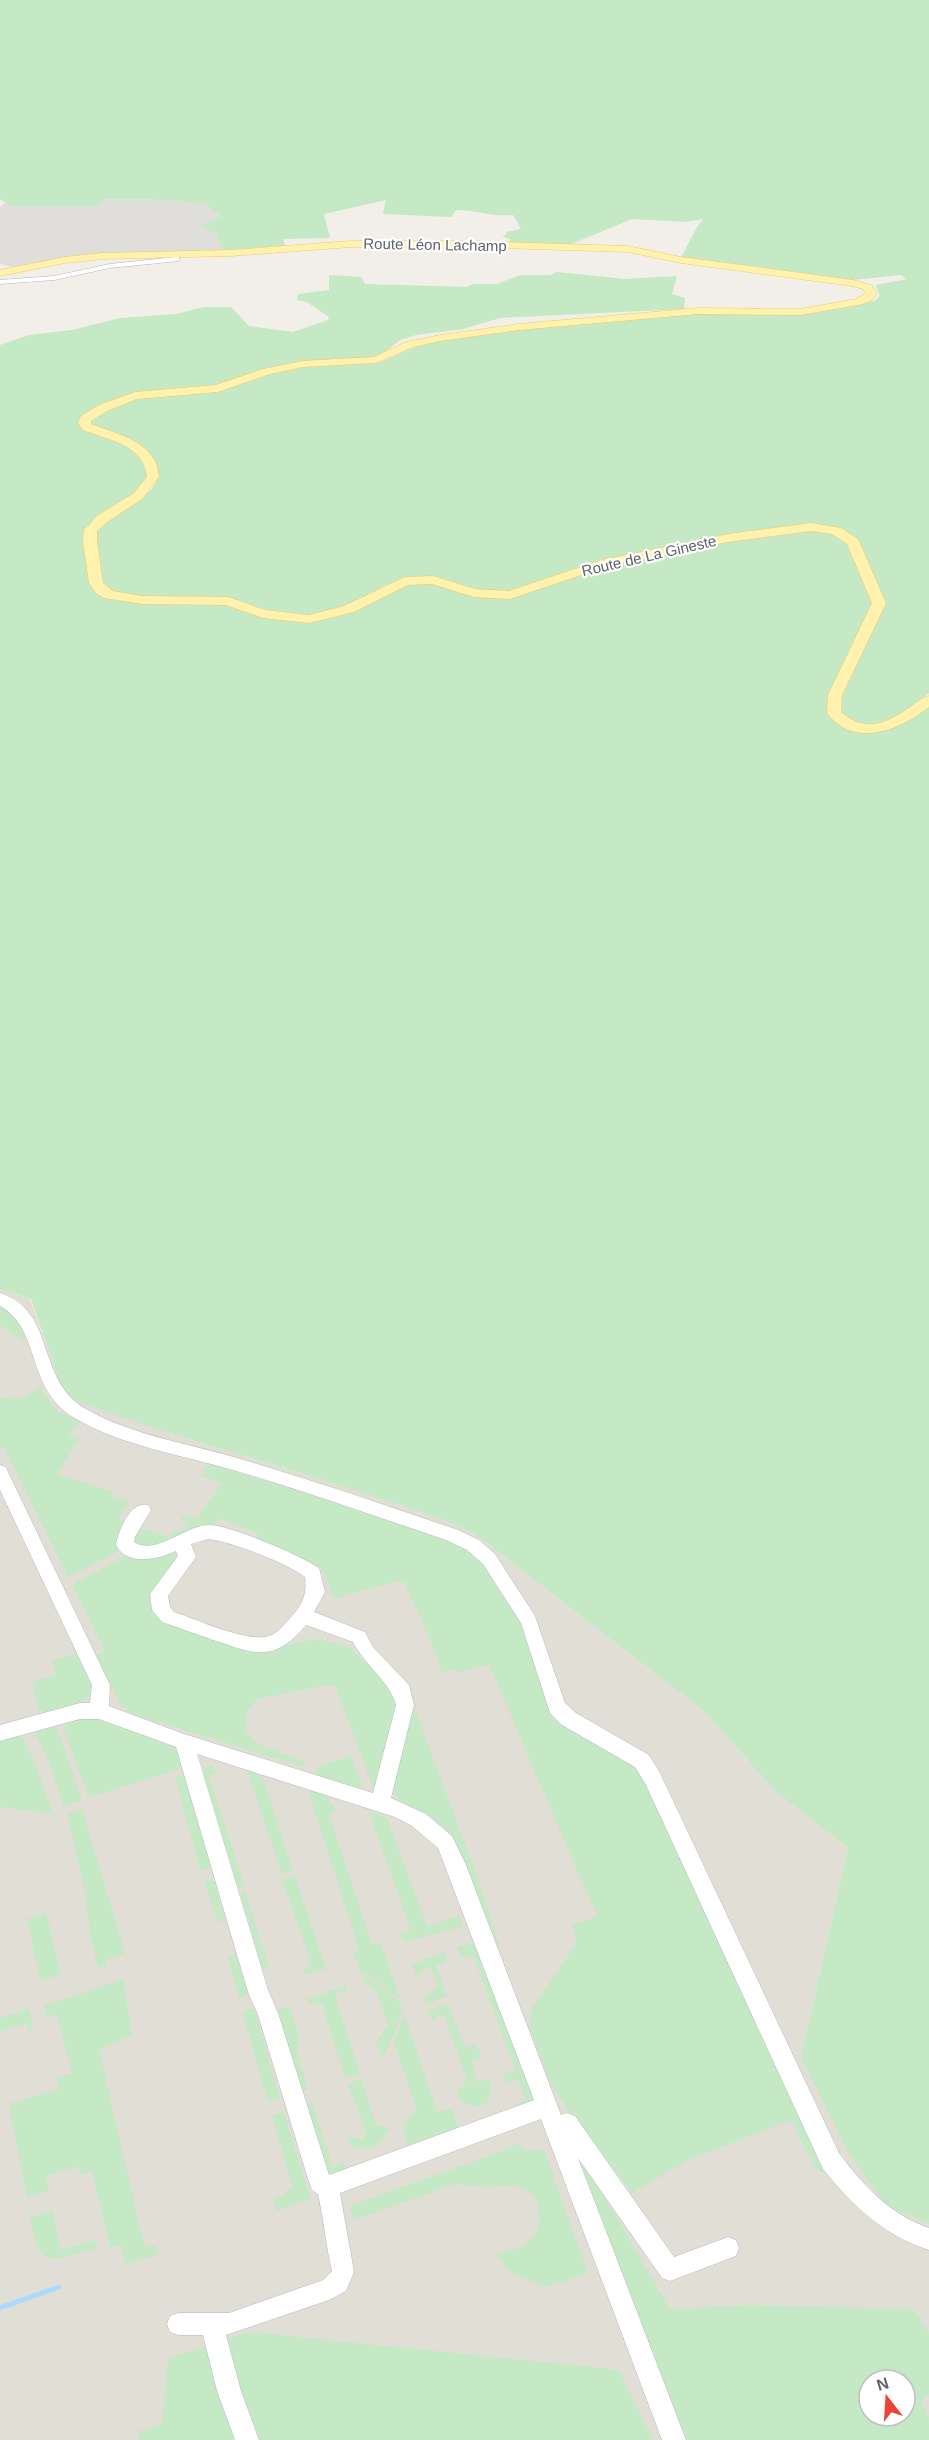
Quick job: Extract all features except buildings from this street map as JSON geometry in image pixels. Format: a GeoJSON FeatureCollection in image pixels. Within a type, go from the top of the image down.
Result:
{"type":"FeatureCollection","features":[{"type":"Feature","properties":{"kind":"main road","name":"Route Léon Lachamp"},"geometry":{"type":"LineString","coordinates":[[0,273],[17,274],[64,260],[102,256],[231,253],[351,244],[470,244],[628,249],[681,260],[853,283],[870,290]]}},
{"type":"Feature","properties":{"kind":"main road","name":"Route de La Gineste"},"geometry":{"type":"LineString","coordinates":[[870,290],[871,295],[864,300],[801,312],[734,309],[698,311],[519,327],[460,335],[410,344],[376,360],[288,366],[218,388],[149,393],[127,399],[90,415],[84,423],[87,427],[138,450],[148,458],[152,465],[153,477],[138,496],[91,530],[90,541],[96,583],[109,595],[142,600],[228,601],[263,614],[309,619],[349,609],[405,581],[433,580],[474,593],[510,595],[602,564],[728,538],[801,528],[823,528],[841,533],[853,542],[879,603],[835,695],[834,713],[846,724],[857,727],[886,728],[899,722],[929,700]]}},
{"type":"Feature","properties":{"kind":"street"},"geometry":{"type":"LineString","coordinates":[[17,274],[54,278],[110,266],[176,259]]}},
{"type":"Feature","properties":{"kind":"street","name":"Route Léon Lachamp"},"geometry":{"type":"LineString","coordinates":[[0,282],[17,274]]}},
{"type":"Feature","properties":{"kind":"street"},"geometry":{"type":"LineString","coordinates":[[0,1299],[12,1303],[24,1315],[32,1331],[51,1390],[63,1403],[78,1413],[110,1427],[297,1483],[452,1535],[473,1545],[489,1559],[529,1621],[557,1707],[569,1719],[642,1761],[653,1779],[831,2161],[848,2182],[893,2224],[929,2240]]}},
{"type":"Feature","properties":{"kind":"street"},"geometry":{"type":"LineString","coordinates":[[0,1473],[101,1685],[99,1711]]}},
{"type":"Feature","properties":{"kind":"street"},"geometry":{"type":"LineString","coordinates":[[142,1510],[126,1536],[125,1545],[131,1551],[148,1553],[210,1532],[302,1565],[313,1573],[316,1592],[303,1616],[279,1641],[265,1646],[252,1645],[168,1617],[161,1610],[159,1594],[187,1557],[182,1542]]}},
{"type":"Feature","properties":{"kind":"street"},"geometry":{"type":"LineString","coordinates":[[303,1616],[359,1638],[367,1652],[402,1691],[405,1705],[380,1804]]}},
{"type":"Feature","properties":{"kind":"street"},"geometry":{"type":"LineString","coordinates":[[0,1733],[80,1711],[99,1711],[184,1742],[400,1810],[419,1821],[445,1842],[481,1928],[674,2440]]}},
{"type":"Feature","properties":{"kind":"street"},"geometry":{"type":"LineString","coordinates":[[178,2324],[212,2325],[246,2320],[338,2283],[343,2272],[328,2187],[320,2182],[268,2013],[258,1992],[184,1742]]}},
{"type":"Feature","properties":{"kind":"street"},"geometry":{"type":"LineString","coordinates":[[328,2187],[551,2117],[567,2124],[670,2270],[728,2247]]}},
{"type":"Feature","properties":{"kind":"street"},"geometry":{"type":"LineString","coordinates":[[212,2325],[229,2391],[247,2440]]}},
{"type":"Feature","properties":{"kind":"shaded area"},"geometry":{"type":"Polygon","coordinates":[[[102,199],[169,200],[206,205],[221,216],[200,226],[215,233],[223,250],[285,247],[64,258],[12,267],[0,264],[0,207],[6,202],[11,206],[97,207],[102,199]]]}},
{"type":"Feature","properties":{"kind":"shaded area"},"geometry":{"type":"Polygon","coordinates":[[[0,1289],[30,1299],[59,1381],[165,1432],[436,1517],[475,1534],[706,1713],[776,1792],[848,1848],[801,2057],[887,2207],[929,2224],[929,2440],[0,2440],[0,1289]]]}},
{"type":"Feature","properties":{"kind":"green space"},"geometry":{"type":"Polygon","coordinates":[[[0,0],[929,0],[929,693],[898,716],[876,725],[865,725],[853,721],[841,713],[842,696],[886,603],[859,542],[825,525],[600,561],[510,592],[486,591],[440,578],[417,576],[398,580],[342,608],[311,615],[298,616],[274,612],[226,598],[126,595],[106,587],[101,577],[98,560],[97,530],[151,490],[158,477],[157,466],[152,456],[142,448],[93,426],[90,422],[95,416],[138,398],[220,390],[271,373],[305,366],[381,362],[424,343],[505,331],[706,313],[800,315],[874,301],[880,296],[876,285],[907,279],[901,275],[853,280],[681,257],[703,219],[686,222],[632,219],[569,245],[509,243],[510,239],[502,236],[506,235],[506,232],[521,229],[513,215],[456,210],[451,217],[383,214],[386,200],[324,214],[330,238],[283,239],[285,246],[223,250],[215,233],[199,226],[221,216],[206,205],[169,200],[103,199],[98,207],[11,206],[0,199],[0,0]]]}},
{"type":"Feature","properties":{"kind":"green space"},"geometry":{"type":"Polygon","coordinates":[[[557,272],[625,279],[677,276],[672,294],[685,298],[684,309],[500,318],[463,329],[416,335],[400,340],[380,356],[303,361],[266,368],[217,385],[148,392],[81,418],[95,434],[127,446],[144,458],[148,477],[141,489],[91,524],[106,597],[226,603],[309,621],[352,611],[399,586],[420,581],[511,598],[590,570],[729,540],[803,530],[833,533],[845,540],[874,605],[829,714],[880,731],[907,721],[929,705],[929,2224],[887,2207],[849,2154],[801,2057],[848,1848],[776,1792],[706,1713],[475,1534],[436,1517],[165,1432],[72,1400],[59,1381],[31,1299],[0,1289],[0,345],[29,335],[72,330],[120,318],[176,314],[204,307],[231,307],[249,326],[293,332],[328,320],[329,317],[307,302],[297,300],[298,294],[329,290],[329,275],[361,277],[365,284],[467,287],[473,284],[496,284],[521,275],[550,275],[557,272]]]}},
{"type":"Feature","properties":{"kind":"green space"},"geometry":{"type":"Polygon","coordinates":[[[0,1304],[10,1311],[21,1324],[24,1342],[0,1325],[0,1304]]]}},
{"type":"Feature","properties":{"kind":"green space"},"geometry":{"type":"Polygon","coordinates":[[[40,1387],[55,1409],[80,1422],[68,1435],[79,1439],[57,1474],[114,1492],[112,1496],[129,1501],[118,1520],[127,1523],[121,1550],[68,1577],[3,1446],[0,1448],[0,1398],[26,1396],[40,1387]]]}},
{"type":"Feature","properties":{"kind":"green space"},"geometry":{"type":"Polygon","coordinates":[[[208,1464],[382,1516],[462,1544],[484,1562],[521,1617],[552,1710],[636,1769],[648,1785],[829,2170],[821,2173],[819,2169],[816,2170],[791,2120],[690,2159],[632,2193],[561,2100],[547,2075],[530,2027],[532,2008],[576,1944],[573,1925],[598,1916],[489,1664],[457,1673],[454,1668],[441,1673],[438,1658],[405,1583],[397,1581],[334,1599],[324,1572],[316,1565],[255,1542],[259,1534],[218,1518],[212,1526],[152,1547],[135,1546],[132,1535],[137,1527],[170,1537],[174,1530],[180,1532],[185,1530],[188,1523],[180,1521],[183,1515],[197,1519],[222,1483],[201,1476],[208,1464]]]}},
{"type":"Feature","properties":{"kind":"green space"},"geometry":{"type":"Polygon","coordinates":[[[176,1550],[169,1570],[149,1602],[153,1615],[249,1652],[317,1639],[350,1647],[392,1689],[398,1702],[376,1796],[335,1686],[326,1685],[257,1699],[246,1713],[246,1731],[258,1744],[303,1761],[306,1764],[304,1767],[131,1714],[119,1702],[96,1655],[105,1651],[72,1585],[127,1555],[146,1560],[176,1550]]]}},
{"type":"Feature","properties":{"kind":"green space"},"geometry":{"type":"Polygon","coordinates":[[[78,1653],[91,1680],[90,1695],[70,1706],[39,1711],[32,1682],[56,1675],[52,1661],[78,1653]]]}},
{"type":"Feature","properties":{"kind":"green space"},"geometry":{"type":"Polygon","coordinates":[[[413,1704],[484,1896],[499,1946],[495,1947],[462,1861],[397,1798],[392,1785],[413,1704]]]}},
{"type":"Feature","properties":{"kind":"green space"},"geometry":{"type":"Polygon","coordinates":[[[96,1719],[174,1745],[178,1750],[183,1768],[89,1797],[64,1731],[66,1720],[96,1719]]]}},
{"type":"Feature","properties":{"kind":"green space"},"geometry":{"type":"Polygon","coordinates":[[[52,1723],[57,1729],[82,1800],[64,1806],[47,1756],[36,1736],[36,1730],[52,1723]]]}},
{"type":"Feature","properties":{"kind":"green space"},"geometry":{"type":"Polygon","coordinates":[[[21,1734],[33,1758],[53,1814],[0,1807],[0,1738],[21,1734]]]}},
{"type":"Feature","properties":{"kind":"green space"},"geometry":{"type":"Polygon","coordinates":[[[351,1756],[363,1789],[318,1775],[316,1767],[351,1756]]]}},
{"type":"Feature","properties":{"kind":"green space"},"geometry":{"type":"Polygon","coordinates":[[[213,1765],[216,1773],[209,1776],[244,1886],[238,1888],[202,1769],[213,1765]]]}},
{"type":"Feature","properties":{"kind":"green space"},"geometry":{"type":"Polygon","coordinates":[[[246,1767],[261,1772],[293,1871],[281,1873],[246,1767]]]}},
{"type":"Feature","properties":{"kind":"green space"},"geometry":{"type":"Polygon","coordinates":[[[185,1775],[211,1867],[201,1871],[175,1778],[185,1775]]]}},
{"type":"Feature","properties":{"kind":"green space"},"geometry":{"type":"Polygon","coordinates":[[[307,1787],[325,1794],[336,1811],[329,1814],[372,1945],[381,1943],[400,1999],[368,1975],[360,1972],[354,1952],[359,1950],[307,1787]]]}},
{"type":"Feature","properties":{"kind":"green space"},"geometry":{"type":"Polygon","coordinates":[[[82,1809],[125,1953],[106,1960],[106,1965],[98,1968],[90,1934],[85,1892],[67,1814],[82,1809]]]}},
{"type":"Feature","properties":{"kind":"green space"},"geometry":{"type":"Polygon","coordinates":[[[369,1812],[387,1818],[427,1926],[459,1916],[463,1926],[405,1942],[400,1934],[411,1930],[369,1812]]]}},
{"type":"Feature","properties":{"kind":"green space"},"geometry":{"type":"Polygon","coordinates":[[[295,1876],[326,1969],[305,1974],[303,1969],[312,1965],[282,1880],[295,1876]]]}},
{"type":"Feature","properties":{"kind":"green space"},"geometry":{"type":"Polygon","coordinates":[[[213,1879],[225,1920],[218,1922],[204,1882],[213,1879]]]}},
{"type":"Feature","properties":{"kind":"green space"},"geometry":{"type":"Polygon","coordinates":[[[245,1891],[269,1968],[263,1969],[240,1893],[245,1891]]]}},
{"type":"Feature","properties":{"kind":"green space"},"geometry":{"type":"Polygon","coordinates":[[[46,1913],[61,1974],[40,1981],[27,1919],[46,1913]]]}},
{"type":"Feature","properties":{"kind":"green space"},"geometry":{"type":"Polygon","coordinates":[[[469,1944],[475,1946],[534,2099],[535,2105],[518,2111],[515,2104],[526,2100],[518,2079],[507,2083],[503,2074],[515,2069],[473,1955],[462,1958],[457,1947],[469,1944]]]}},
{"type":"Feature","properties":{"kind":"green space"},"geometry":{"type":"Polygon","coordinates":[[[445,1952],[447,1961],[436,1966],[447,1996],[426,2005],[424,1998],[438,1986],[431,1970],[425,1966],[417,1978],[412,1964],[445,1952]]]}},
{"type":"Feature","properties":{"kind":"green space"},"geometry":{"type":"Polygon","coordinates":[[[236,1954],[249,1995],[239,1998],[228,1956],[236,1954]]]}},
{"type":"Feature","properties":{"kind":"green space"},"geometry":{"type":"Polygon","coordinates":[[[365,1976],[393,1996],[401,2008],[396,2031],[382,2058],[376,2042],[388,2025],[377,1992],[363,1981],[365,1976]]]}},
{"type":"Feature","properties":{"kind":"green space"},"geometry":{"type":"Polygon","coordinates":[[[123,1979],[132,2035],[99,2050],[144,2245],[147,2248],[155,2245],[158,2254],[126,2265],[121,2245],[110,2247],[92,2171],[80,2175],[78,2166],[46,2176],[49,2190],[27,2198],[9,2104],[59,2089],[57,2078],[72,2073],[57,2014],[46,2017],[44,2006],[123,1979]]]}},
{"type":"Feature","properties":{"kind":"green space"},"geometry":{"type":"Polygon","coordinates":[[[345,1986],[347,1993],[337,1991],[335,1997],[360,2074],[345,2078],[322,2004],[308,2003],[307,1999],[345,1986]]]}},
{"type":"Feature","properties":{"kind":"green space"},"geometry":{"type":"Polygon","coordinates":[[[448,2004],[465,2048],[476,2044],[482,2058],[471,2062],[478,2082],[490,2079],[491,2095],[485,2104],[480,2106],[460,2100],[457,2093],[467,2081],[445,2017],[440,2014],[432,2021],[428,2011],[448,2004]]]}},
{"type":"Feature","properties":{"kind":"green space"},"geometry":{"type":"Polygon","coordinates":[[[289,2006],[300,2039],[296,2049],[308,2089],[297,2093],[276,2010],[289,2006]]]}},
{"type":"Feature","properties":{"kind":"green space"},"geometry":{"type":"Polygon","coordinates":[[[254,2008],[280,2099],[268,2102],[242,2011],[254,2008]]]}},
{"type":"Feature","properties":{"kind":"green space"},"geometry":{"type":"Polygon","coordinates":[[[29,2009],[33,2026],[29,2034],[26,2023],[0,2032],[0,2018],[29,2009]]]}},
{"type":"Feature","properties":{"kind":"green space"},"geometry":{"type":"Polygon","coordinates":[[[404,2014],[437,2112],[452,2109],[460,2133],[409,2152],[403,2124],[417,2110],[394,2043],[404,2014]]]}},
{"type":"Feature","properties":{"kind":"green space"},"geometry":{"type":"Polygon","coordinates":[[[361,2079],[376,2125],[390,2128],[384,2138],[375,2145],[358,2148],[352,2147],[347,2137],[363,2139],[366,2131],[348,2084],[361,2079]]]}},
{"type":"Feature","properties":{"kind":"green space"},"geometry":{"type":"Polygon","coordinates":[[[312,2102],[333,2169],[343,2161],[348,2174],[337,2177],[328,2175],[301,2106],[312,2102]]]}},
{"type":"Feature","properties":{"kind":"green space"},"geometry":{"type":"Polygon","coordinates":[[[284,2111],[310,2199],[277,2211],[273,2199],[285,2194],[292,2186],[272,2116],[284,2111]]]}},
{"type":"Feature","properties":{"kind":"green space"},"geometry":{"type":"Polygon","coordinates":[[[519,2143],[524,2150],[544,2150],[588,2273],[547,2287],[512,2274],[496,2253],[523,2246],[535,2234],[540,2217],[534,2197],[528,2191],[520,2188],[475,2187],[458,2183],[354,2220],[349,2206],[519,2143]]]}},
{"type":"Feature","properties":{"kind":"green space"},"geometry":{"type":"Polygon","coordinates":[[[584,2162],[670,2309],[752,2305],[913,2309],[929,2333],[929,2395],[921,2401],[929,2418],[929,2440],[684,2440],[582,2167],[584,2162]]]}},
{"type":"Feature","properties":{"kind":"green space"},"geometry":{"type":"Polygon","coordinates":[[[53,2210],[61,2251],[95,2240],[96,2248],[58,2259],[43,2255],[38,2247],[30,2217],[53,2210]]]}},
{"type":"Feature","properties":{"kind":"green space"},"geometry":{"type":"Polygon","coordinates":[[[249,2332],[619,2370],[653,2440],[139,2440],[139,2431],[162,2423],[168,2358],[249,2332]]]}},
{"type":"Feature","properties":{"kind":"waterway"},"geometry":{"type":"LineString","coordinates":[[0,2308],[59,2287]]}}]}
